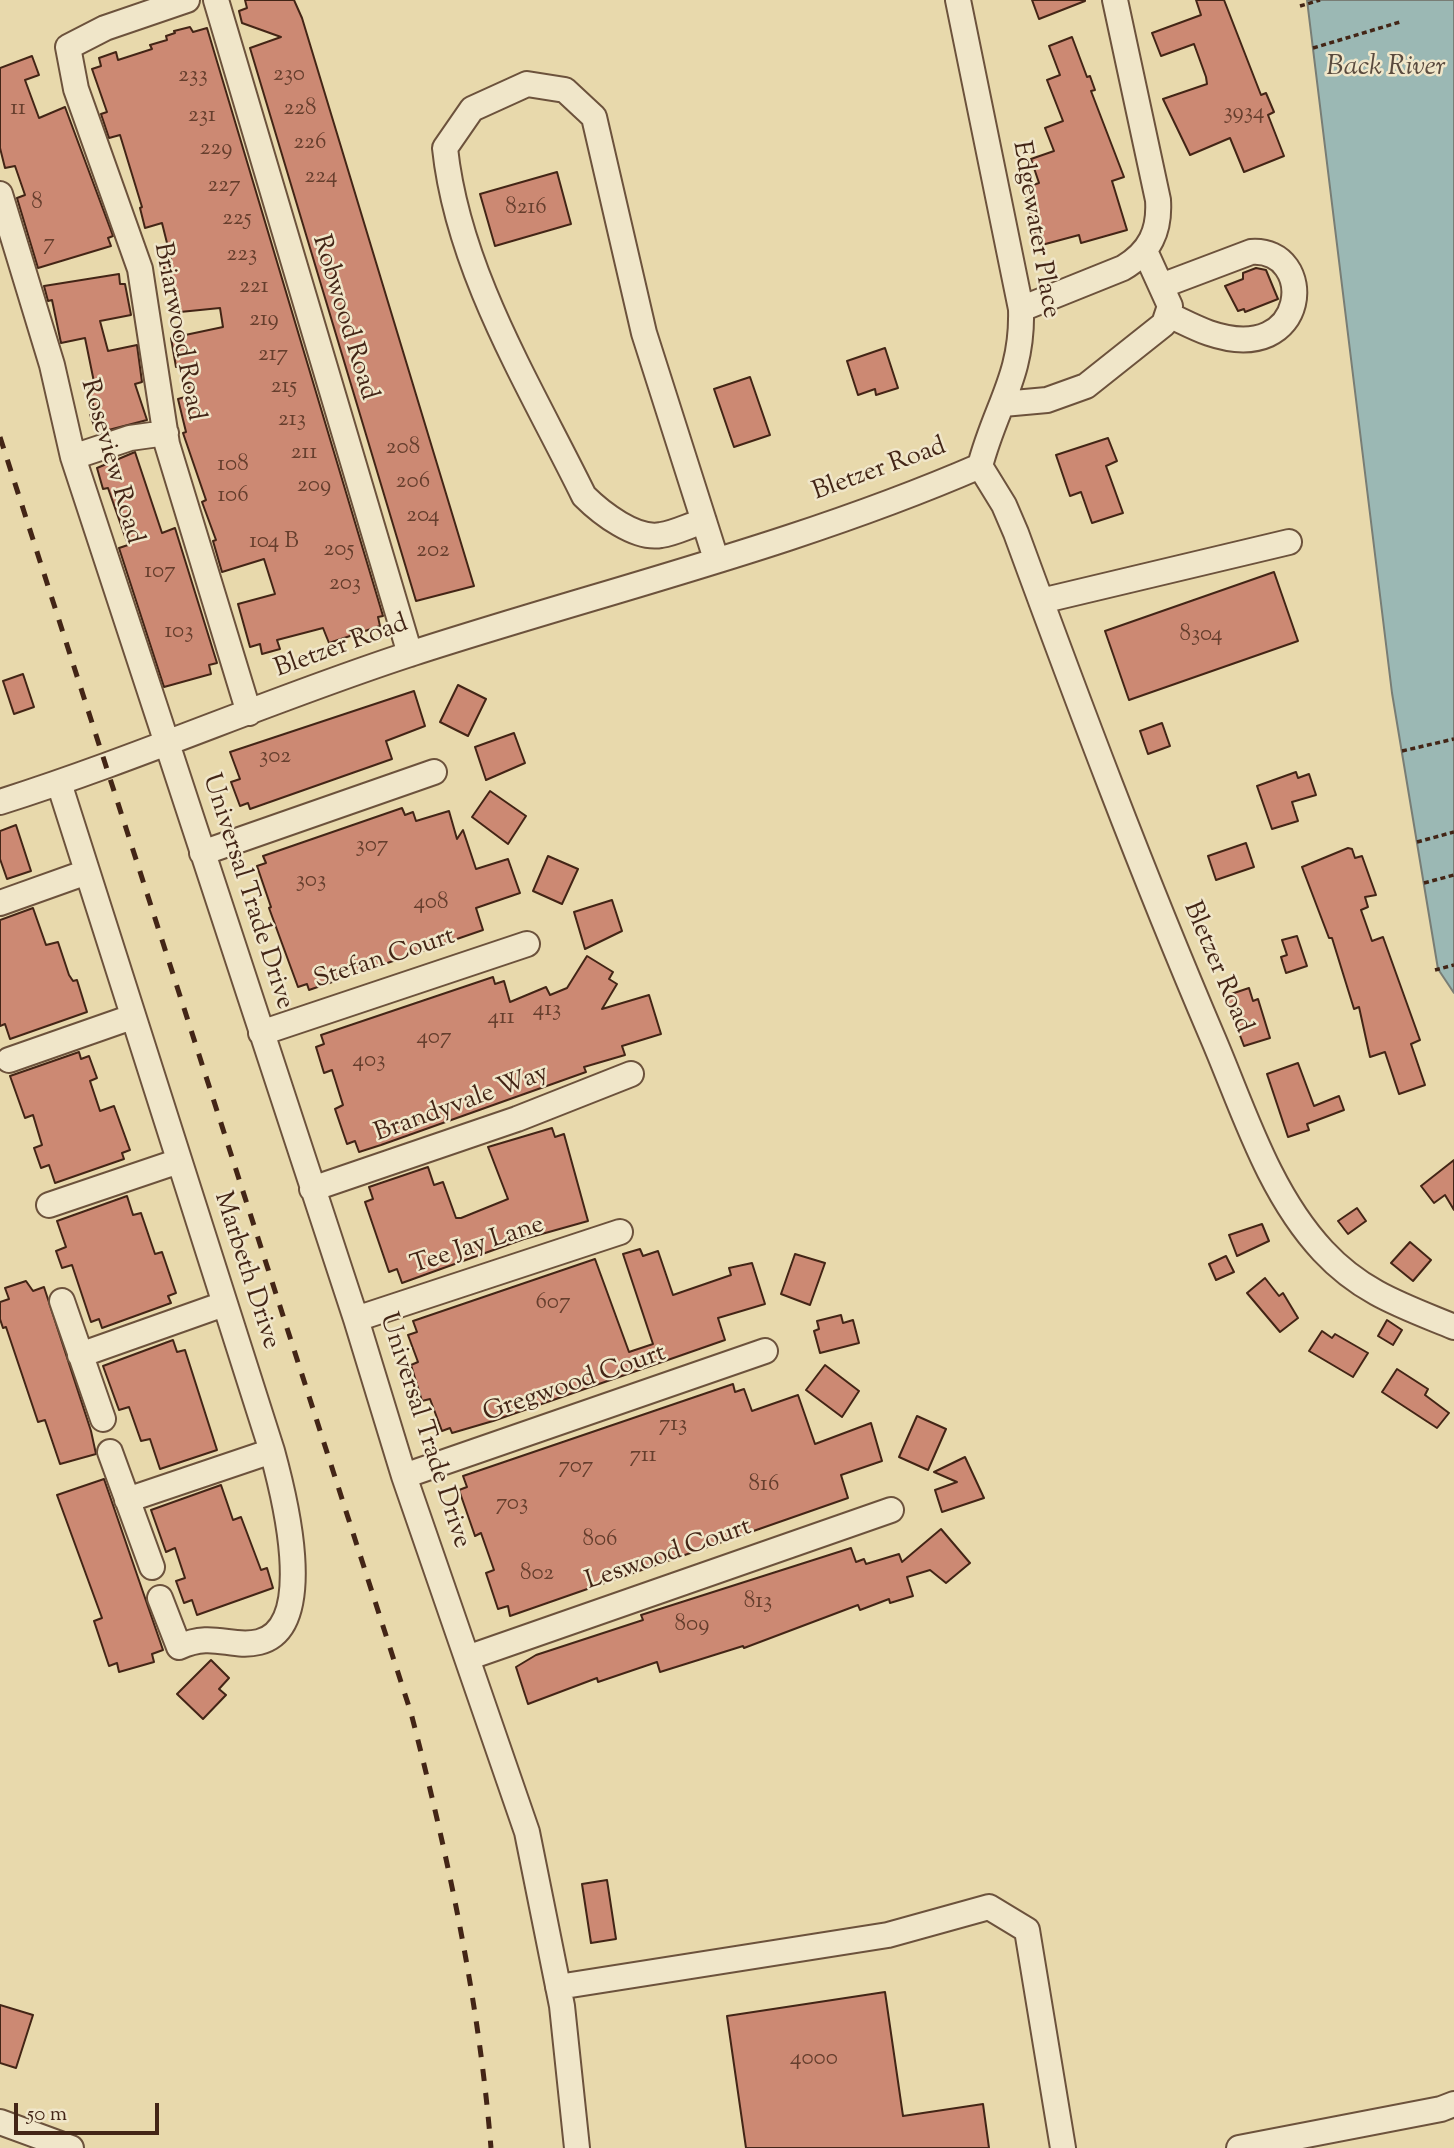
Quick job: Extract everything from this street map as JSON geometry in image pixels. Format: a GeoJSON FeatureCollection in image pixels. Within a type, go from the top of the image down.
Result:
{"type":"FeatureCollection","features":[{"type":"Feature","properties":{"kind":"street","name":"Briarwood Road"},"geometry":{"type":"LineString","coordinates":[[187,0],[105,28],[68,47],[76,89],[140,269],[166,433],[189,521],[249,713]]}},
{"type":"Feature","properties":{"kind":"street","name":"Robwood Road"},"geometry":{"type":"LineString","coordinates":[[216,0],[410,654]]}},
{"type":"Feature","properties":{"kind":"street","name":"Edgewater Place"},"geometry":{"type":"LineString","coordinates":[[958,0],[1021,309],[1020,352],[980,466]]}},
{"type":"Feature","properties":{"kind":"street"},"geometry":{"type":"LineString","coordinates":[[1021,309],[1123,268],[1145,251],[1157,226],[1158,200],[1115,0]]}},
{"type":"Feature","properties":{"kind":"street"},"geometry":{"type":"LineString","coordinates":[[704,520],[661,536],[644,535],[597,509],[584,496],[489,302],[449,192],[445,148],[472,108],[527,84],[565,90],[594,117],[644,333],[704,520],[716,559]]}},
{"type":"Feature","properties":{"kind":"street","name":"Roseview Road"},"geometry":{"type":"LineString","coordinates":[[0,194],[52,365],[73,457],[166,744]]}},
{"type":"Feature","properties":{"kind":"street"},"geometry":{"type":"LineString","coordinates":[[1003,404],[1047,400],[1086,386],[1164,324],[1170,306],[1145,251]]}},
{"type":"Feature","properties":{"kind":"street"},"geometry":{"type":"LineString","coordinates":[[1161,286],[1259,251],[1286,266],[1291,275],[1295,295],[1292,314],[1276,330],[1263,335],[1247,338],[1210,333],[1169,315]]}},
{"type":"Feature","properties":{"kind":"street"},"geometry":{"type":"LineString","coordinates":[[73,457],[130,438],[166,433]]}},
{"type":"Feature","properties":{"kind":"street","name":"Bletzer Road"},"geometry":{"type":"LineString","coordinates":[[0,802],[60,783],[410,654],[893,501],[980,466],[1004,505],[1106,777],[1189,983],[1279,1188],[1301,1224],[1345,1273],[1396,1306],[1454,1327]]}},
{"type":"Feature","properties":{"kind":"street"},"geometry":{"type":"LineString","coordinates":[[1041,601],[1289,542]]}},
{"type":"Feature","properties":{"kind":"street","name":"Universal Trade Drive"},"geometry":{"type":"LineString","coordinates":[[166,744],[356,1319],[404,1476],[527,1832],[558,1987],[577,2148]]}},
{"type":"Feature","properties":{"kind":"street"},"geometry":{"type":"LineString","coordinates":[[202,853],[434,772]]}},
{"type":"Feature","properties":{"kind":"street","name":"Marbeth Drive"},"geometry":{"type":"LineString","coordinates":[[60,783],[132,1017],[272,1451],[287,1510],[291,1586],[282,1624],[258,1642],[196,1639],[179,1647],[160,1598]]}},
{"type":"Feature","properties":{"kind":"street"},"geometry":{"type":"LineString","coordinates":[[0,903],[87,872]]}},
{"type":"Feature","properties":{"kind":"street","name":"Stefan Court"},"geometry":{"type":"LineString","coordinates":[[261,1032],[527,944]]}},
{"type":"Feature","properties":{"kind":"street"},"geometry":{"type":"LineString","coordinates":[[9,1060],[132,1017]]}},
{"type":"Feature","properties":{"kind":"street","name":"Brandyvale Way"},"geometry":{"type":"LineString","coordinates":[[312,1189],[517,1119],[631,1074]]}},
{"type":"Feature","properties":{"kind":"street"},"geometry":{"type":"LineString","coordinates":[[49,1205],[179,1161]]}},
{"type":"Feature","properties":{"kind":"street","name":"Tee Jay Lane"},"geometry":{"type":"LineString","coordinates":[[356,1319],[620,1232]]}},
{"type":"Feature","properties":{"kind":"street"},"geometry":{"type":"LineString","coordinates":[[62,1301],[103,1419]]}},
{"type":"Feature","properties":{"kind":"street"},"geometry":{"type":"LineString","coordinates":[[80,1355],[225,1304]]}},
{"type":"Feature","properties":{"kind":"street","name":"Gregwood Court"},"geometry":{"type":"LineString","coordinates":[[404,1476],[765,1351]]}},
{"type":"Feature","properties":{"kind":"street"},"geometry":{"type":"LineString","coordinates":[[127,1500],[272,1451]]}},
{"type":"Feature","properties":{"kind":"street"},"geometry":{"type":"LineString","coordinates":[[110,1452],[152,1567]]}},
{"type":"Feature","properties":{"kind":"street","name":"Leswood Court"},"geometry":{"type":"LineString","coordinates":[[467,1658],[891,1510]]}},
{"type":"Feature","properties":{"kind":"street"},"geometry":{"type":"LineString","coordinates":[[558,1987],[888,1936],[989,1907],[1027,1930],[1063,2148]]}},
{"type":"Feature","properties":{"kind":"street"},"geometry":{"type":"LineString","coordinates":[[1239,2148],[1441,2109],[1454,2104]]}},
{"type":"Feature","properties":{"kind":"street"},"geometry":{"type":"LineString","coordinates":[[0,2122],[71,2148]]}},
{"type":"Feature","properties":{"kind":"path"},"geometry":{"type":"LineString","coordinates":[[1300,6],[1320,0]]}},
{"type":"Feature","properties":{"kind":"path"},"geometry":{"type":"LineString","coordinates":[[1313,48],[1400,22]]}},
{"type":"Feature","properties":{"kind":"path"},"geometry":{"type":"LineString","coordinates":[[1402,751],[1454,739]]}},
{"type":"Feature","properties":{"kind":"path"},"geometry":{"type":"LineString","coordinates":[[1417,842],[1454,832]]}},
{"type":"Feature","properties":{"kind":"path"},"geometry":{"type":"LineString","coordinates":[[1424,883],[1454,875]]}},
{"type":"Feature","properties":{"kind":"path"},"geometry":{"type":"LineString","coordinates":[[1434,970],[1454,965]]}},
{"type":"Feature","properties":{"kind":"water","name":"Back River"},"geometry":{"type":"Polygon","coordinates":[[[1307,0],[1454,0],[1454,993],[1438,969],[1392,693],[1307,0]]]}},
{"type":"Feature","properties":{"kind":"building"},"geometry":{"type":"Polygon","coordinates":[[[245,0],[294,0],[302,18],[474,586],[416,601],[250,48],[281,37],[242,23],[239,11],[247,8],[245,0]]]}},
{"type":"Feature","properties":{"kind":"building"},"geometry":{"type":"Polygon","coordinates":[[[1032,0],[1085,0],[1085,1],[1039,19],[1032,0]]]}},
{"type":"Feature","properties":{"kind":"building"},"geometry":{"type":"Polygon","coordinates":[[[1196,0],[1224,0],[1261,95],[1266,93],[1274,112],[1268,115],[1284,156],[1244,172],[1230,138],[1190,155],[1163,99],[1207,84],[1206,77],[1194,44],[1161,56],[1152,33],[1201,15],[1196,0]]]}},
{"type":"Feature","properties":{"kind":"building"},"geometry":{"type":"Polygon","coordinates":[[[190,27],[193,32],[207,28],[383,616],[378,617],[380,626],[329,643],[323,628],[277,640],[280,649],[262,654],[260,644],[250,647],[238,604],[275,594],[264,559],[222,572],[213,541],[216,540],[202,502],[206,500],[183,433],[186,432],[178,399],[192,395],[179,367],[176,367],[171,338],[223,327],[220,308],[180,312],[172,277],[167,278],[162,261],[171,259],[162,223],[145,228],[140,208],[142,207],[120,135],[109,138],[101,114],[107,112],[92,69],[101,66],[99,58],[116,52],[118,60],[152,49],[150,45],[167,40],[166,36],[175,33],[174,31],[190,27]]]}},
{"type":"Feature","properties":{"kind":"building"},"geometry":{"type":"Polygon","coordinates":[[[1072,37],[1087,77],[1090,76],[1095,90],[1091,91],[1124,177],[1112,181],[1127,230],[1081,243],[1079,235],[1038,246],[1024,188],[1039,183],[1031,159],[1054,151],[1045,128],[1063,121],[1047,80],[1060,75],[1049,46],[1072,37]]]}},
{"type":"Feature","properties":{"kind":"building"},"geometry":{"type":"Polygon","coordinates":[[[32,56],[39,75],[25,80],[39,118],[65,107],[113,236],[108,238],[111,246],[38,268],[17,198],[25,195],[15,166],[5,168],[0,148],[0,68],[32,56]]]}},
{"type":"Feature","properties":{"kind":"building"},"geometry":{"type":"Polygon","coordinates":[[[557,172],[571,224],[495,246],[480,194],[557,172]]]}},
{"type":"Feature","properties":{"kind":"building"},"geometry":{"type":"Polygon","coordinates":[[[1256,268],[1266,270],[1278,299],[1245,312],[1244,309],[1238,311],[1225,286],[1243,279],[1243,273],[1256,268]]]}},
{"type":"Feature","properties":{"kind":"building"},"geometry":{"type":"Polygon","coordinates":[[[119,274],[120,284],[125,284],[131,315],[100,321],[108,351],[137,345],[142,382],[135,384],[147,420],[97,433],[90,415],[95,413],[88,383],[94,382],[85,338],[61,343],[52,300],[48,301],[44,286],[119,274]]]}},
{"type":"Feature","properties":{"kind":"building"},"geometry":{"type":"Polygon","coordinates":[[[885,348],[898,388],[876,395],[875,389],[858,395],[847,361],[885,348]]]}},
{"type":"Feature","properties":{"kind":"building"},"geometry":{"type":"Polygon","coordinates":[[[750,377],[770,435],[734,447],[714,389],[750,377]]]}},
{"type":"Feature","properties":{"kind":"building"},"geometry":{"type":"Polygon","coordinates":[[[1108,438],[1117,461],[1106,466],[1123,513],[1092,523],[1081,492],[1070,496],[1056,455],[1108,438]]]}},
{"type":"Feature","properties":{"kind":"building"},"geometry":{"type":"Polygon","coordinates":[[[135,452],[162,533],[175,528],[217,663],[209,665],[211,674],[164,687],[119,548],[128,545],[108,488],[103,489],[97,468],[135,452]]]}},
{"type":"Feature","properties":{"kind":"building"},"geometry":{"type":"Polygon","coordinates":[[[1274,572],[1298,641],[1129,700],[1105,631],[1274,572]]]}},
{"type":"Feature","properties":{"kind":"building"},"geometry":{"type":"Polygon","coordinates":[[[23,674],[34,707],[14,714],[3,681],[23,674]]]}},
{"type":"Feature","properties":{"kind":"building"},"geometry":{"type":"Polygon","coordinates":[[[458,685],[486,699],[468,736],[440,722],[458,685]]]}},
{"type":"Feature","properties":{"kind":"building"},"geometry":{"type":"Polygon","coordinates":[[[414,691],[425,726],[386,741],[392,759],[250,809],[248,803],[240,806],[231,782],[240,779],[230,752],[414,691]]]}},
{"type":"Feature","properties":{"kind":"building"},"geometry":{"type":"Polygon","coordinates":[[[1162,723],[1170,746],[1148,754],[1140,731],[1162,723]]]}},
{"type":"Feature","properties":{"kind":"building"},"geometry":{"type":"Polygon","coordinates":[[[514,733],[525,763],[486,780],[475,747],[514,733]]]}},
{"type":"Feature","properties":{"kind":"building"},"geometry":{"type":"Polygon","coordinates":[[[1296,772],[1298,778],[1309,774],[1316,795],[1292,802],[1298,821],[1272,829],[1257,786],[1296,772]]]}},
{"type":"Feature","properties":{"kind":"building"},"geometry":{"type":"Polygon","coordinates":[[[490,791],[526,816],[508,844],[472,817],[490,791]]]}},
{"type":"Feature","properties":{"kind":"building"},"geometry":{"type":"Polygon","coordinates":[[[402,808],[405,815],[413,812],[416,821],[449,811],[457,839],[463,830],[476,869],[508,859],[520,893],[476,908],[483,930],[309,990],[307,984],[298,987],[269,908],[271,907],[257,866],[266,863],[263,856],[402,808]]]}},
{"type":"Feature","properties":{"kind":"building"},"geometry":{"type":"Polygon","coordinates":[[[16,825],[31,871],[7,879],[0,859],[0,831],[16,825]]]}},
{"type":"Feature","properties":{"kind":"building"},"geometry":{"type":"Polygon","coordinates":[[[1246,843],[1254,867],[1216,880],[1208,856],[1246,843]]]}},
{"type":"Feature","properties":{"kind":"building"},"geometry":{"type":"Polygon","coordinates":[[[1348,848],[1352,849],[1355,858],[1362,856],[1376,895],[1365,897],[1368,907],[1361,910],[1372,941],[1383,937],[1420,1040],[1411,1044],[1425,1085],[1399,1094],[1385,1052],[1370,1057],[1359,1007],[1354,1009],[1332,938],[1329,938],[1302,867],[1348,848]]]}},
{"type":"Feature","properties":{"kind":"building"},"geometry":{"type":"Polygon","coordinates":[[[548,856],[578,869],[562,904],[533,891],[548,856]]]}},
{"type":"Feature","properties":{"kind":"building"},"geometry":{"type":"Polygon","coordinates":[[[612,900],[622,931],[585,949],[574,912],[612,900]]]}},
{"type":"Feature","properties":{"kind":"building"},"geometry":{"type":"Polygon","coordinates":[[[33,908],[46,945],[58,942],[69,975],[73,981],[77,980],[87,1012],[10,1039],[5,1024],[0,1026],[0,920],[33,908]]]}},
{"type":"Feature","properties":{"kind":"building"},"geometry":{"type":"Polygon","coordinates":[[[1297,936],[1307,966],[1286,973],[1281,957],[1287,955],[1282,940],[1297,936]]]}},
{"type":"Feature","properties":{"kind":"building"},"geometry":{"type":"Polygon","coordinates":[[[587,956],[613,972],[609,979],[617,984],[602,1009],[649,995],[661,1034],[622,1046],[625,1055],[584,1067],[586,1072],[381,1145],[359,1152],[355,1141],[347,1144],[335,1109],[343,1105],[332,1070],[324,1073],[316,1047],[324,1044],[321,1035],[493,977],[495,984],[504,981],[510,1002],[546,987],[550,995],[567,988],[587,956]]]}},
{"type":"Feature","properties":{"kind":"building"},"geometry":{"type":"Polygon","coordinates":[[[1249,988],[1253,1001],[1258,999],[1270,1038],[1244,1046],[1225,996],[1249,988]]]}},
{"type":"Feature","properties":{"kind":"building"},"geometry":{"type":"Polygon","coordinates":[[[79,1052],[81,1059],[89,1056],[97,1078],[90,1081],[100,1111],[114,1106],[130,1150],[122,1153],[124,1159],[55,1183],[49,1165],[41,1168],[34,1148],[42,1145],[33,1115],[25,1118],[10,1076],[79,1052]]]}},
{"type":"Feature","properties":{"kind":"building"},"geometry":{"type":"Polygon","coordinates":[[[1298,1063],[1314,1106],[1339,1096],[1344,1110],[1307,1124],[1309,1130],[1288,1137],[1267,1074],[1298,1063]]]}},
{"type":"Feature","properties":{"kind":"building"},"geometry":{"type":"Polygon","coordinates":[[[552,1128],[555,1137],[564,1134],[588,1221],[524,1239],[402,1283],[397,1269],[389,1272],[365,1202],[373,1199],[369,1187],[428,1167],[434,1185],[443,1182],[456,1218],[461,1218],[508,1199],[488,1147],[552,1128]]]}},
{"type":"Feature","properties":{"kind":"building"},"geometry":{"type":"Polygon","coordinates":[[[1454,1160],[1454,1210],[1445,1195],[1434,1203],[1421,1186],[1454,1160]]]}},
{"type":"Feature","properties":{"kind":"building"},"geometry":{"type":"Polygon","coordinates":[[[127,1196],[133,1215],[141,1213],[155,1254],[162,1252],[176,1293],[168,1296],[171,1303],[102,1328],[99,1319],[91,1322],[72,1265],[62,1268],[56,1251],[66,1247],[57,1221],[127,1196]]]}},
{"type":"Feature","properties":{"kind":"building"},"geometry":{"type":"Polygon","coordinates":[[[1357,1208],[1366,1221],[1348,1234],[1338,1221],[1357,1208]]]}},
{"type":"Feature","properties":{"kind":"building"},"geometry":{"type":"Polygon","coordinates":[[[1262,1224],[1269,1241],[1237,1256],[1229,1235],[1262,1224]]]}},
{"type":"Feature","properties":{"kind":"building"},"geometry":{"type":"Polygon","coordinates":[[[1410,1242],[1431,1260],[1413,1281],[1391,1263],[1410,1242]]]}},
{"type":"Feature","properties":{"kind":"building"},"geometry":{"type":"Polygon","coordinates":[[[640,1249],[643,1256],[658,1251],[673,1295],[731,1275],[729,1268],[752,1263],[765,1304],[718,1318],[725,1340],[493,1421],[452,1433],[450,1428],[442,1431],[430,1399],[422,1401],[411,1365],[418,1362],[408,1335],[417,1332],[413,1321],[595,1259],[629,1352],[653,1344],[623,1254],[640,1249]]]}},
{"type":"Feature","properties":{"kind":"building"},"geometry":{"type":"Polygon","coordinates":[[[795,1254],[825,1263],[810,1305],[781,1294],[795,1254]]]}},
{"type":"Feature","properties":{"kind":"building"},"geometry":{"type":"Polygon","coordinates":[[[1226,1256],[1234,1272],[1216,1280],[1209,1264],[1226,1256]]]}},
{"type":"Feature","properties":{"kind":"building"},"geometry":{"type":"Polygon","coordinates":[[[1265,1278],[1279,1296],[1283,1293],[1298,1318],[1280,1332],[1247,1293],[1265,1278]]]}},
{"type":"Feature","properties":{"kind":"building"},"geometry":{"type":"Polygon","coordinates":[[[26,1281],[33,1291],[44,1287],[96,1454],[60,1464],[45,1420],[38,1422],[6,1327],[3,1328],[0,1319],[0,1302],[9,1299],[5,1288],[26,1281]]]}},
{"type":"Feature","properties":{"kind":"building"},"geometry":{"type":"Polygon","coordinates":[[[841,1315],[843,1323],[853,1320],[859,1343],[820,1353],[814,1331],[819,1329],[817,1321],[841,1315]]]}},
{"type":"Feature","properties":{"kind":"building"},"geometry":{"type":"Polygon","coordinates":[[[1387,1320],[1402,1330],[1393,1345],[1378,1336],[1387,1320]]]}},
{"type":"Feature","properties":{"kind":"building"},"geometry":{"type":"Polygon","coordinates":[[[1322,1331],[1332,1338],[1335,1334],[1368,1353],[1353,1377],[1309,1351],[1322,1331]]]}},
{"type":"Feature","properties":{"kind":"building"},"geometry":{"type":"Polygon","coordinates":[[[173,1340],[177,1352],[185,1350],[217,1450],[160,1469],[150,1439],[141,1441],[129,1407],[119,1410],[103,1366],[173,1340]]]}},
{"type":"Feature","properties":{"kind":"building"},"geometry":{"type":"Polygon","coordinates":[[[825,1365],[859,1391],[842,1417],[806,1390],[825,1365]]]}},
{"type":"Feature","properties":{"kind":"building"},"geometry":{"type":"Polygon","coordinates":[[[1397,1369],[1428,1389],[1425,1395],[1449,1413],[1437,1428],[1382,1392],[1397,1369]]]}},
{"type":"Feature","properties":{"kind":"building"},"geometry":{"type":"Polygon","coordinates":[[[733,1384],[735,1392],[744,1389],[752,1411],[798,1395],[815,1444],[871,1423],[882,1461],[841,1475],[848,1498],[510,1616],[508,1606],[498,1609],[486,1573],[494,1570],[481,1533],[475,1536],[459,1490],[467,1487],[463,1476],[733,1384]]]}},
{"type":"Feature","properties":{"kind":"building"},"geometry":{"type":"Polygon","coordinates":[[[917,1416],[946,1429],[928,1470],[899,1457],[917,1416]]]}},
{"type":"Feature","properties":{"kind":"building"},"geometry":{"type":"Polygon","coordinates":[[[965,1457],[984,1498],[942,1512],[935,1490],[957,1482],[934,1472],[965,1457]]]}},
{"type":"Feature","properties":{"kind":"building"},"geometry":{"type":"Polygon","coordinates":[[[104,1479],[163,1650],[152,1654],[154,1662],[119,1672],[117,1663],[109,1666],[94,1621],[102,1618],[57,1495],[104,1479]]]}},
{"type":"Feature","properties":{"kind":"building"},"geometry":{"type":"Polygon","coordinates":[[[221,1485],[233,1520],[241,1517],[261,1570],[267,1568],[273,1588],[197,1615],[192,1600],[184,1603],[176,1581],[185,1578],[175,1548],[166,1552],[151,1510],[221,1485]]]}},
{"type":"Feature","properties":{"kind":"building"},"geometry":{"type":"Polygon","coordinates":[[[941,1529],[970,1563],[946,1583],[930,1570],[907,1577],[913,1596],[890,1603],[889,1599],[860,1610],[858,1605],[744,1648],[743,1646],[660,1672],[657,1662],[598,1682],[597,1678],[528,1704],[516,1667],[536,1655],[643,1620],[641,1615],[851,1548],[856,1562],[864,1559],[866,1564],[899,1554],[902,1562],[941,1529]]]}},
{"type":"Feature","properties":{"kind":"building"},"geometry":{"type":"Polygon","coordinates":[[[211,1660],[229,1678],[219,1689],[226,1695],[203,1719],[177,1694],[211,1660]]]}},
{"type":"Feature","properties":{"kind":"building"},"geometry":{"type":"Polygon","coordinates":[[[607,1880],[616,1939],[591,1943],[582,1884],[607,1880]]]}},
{"type":"Feature","properties":{"kind":"building"},"geometry":{"type":"Polygon","coordinates":[[[885,1992],[903,2116],[983,2104],[989,2148],[746,2148],[727,2016],[885,1992]]]}},
{"type":"Feature","properties":{"kind":"building"},"geometry":{"type":"Polygon","coordinates":[[[0,2005],[33,2015],[16,2068],[0,2063],[0,2005]]]}},
{"type":"Feature","properties":{"kind":"railway"},"geometry":{"type":"LineString","coordinates":[[0,437],[411,1713],[437,1821],[470,1983],[491,2148]]}}]}
